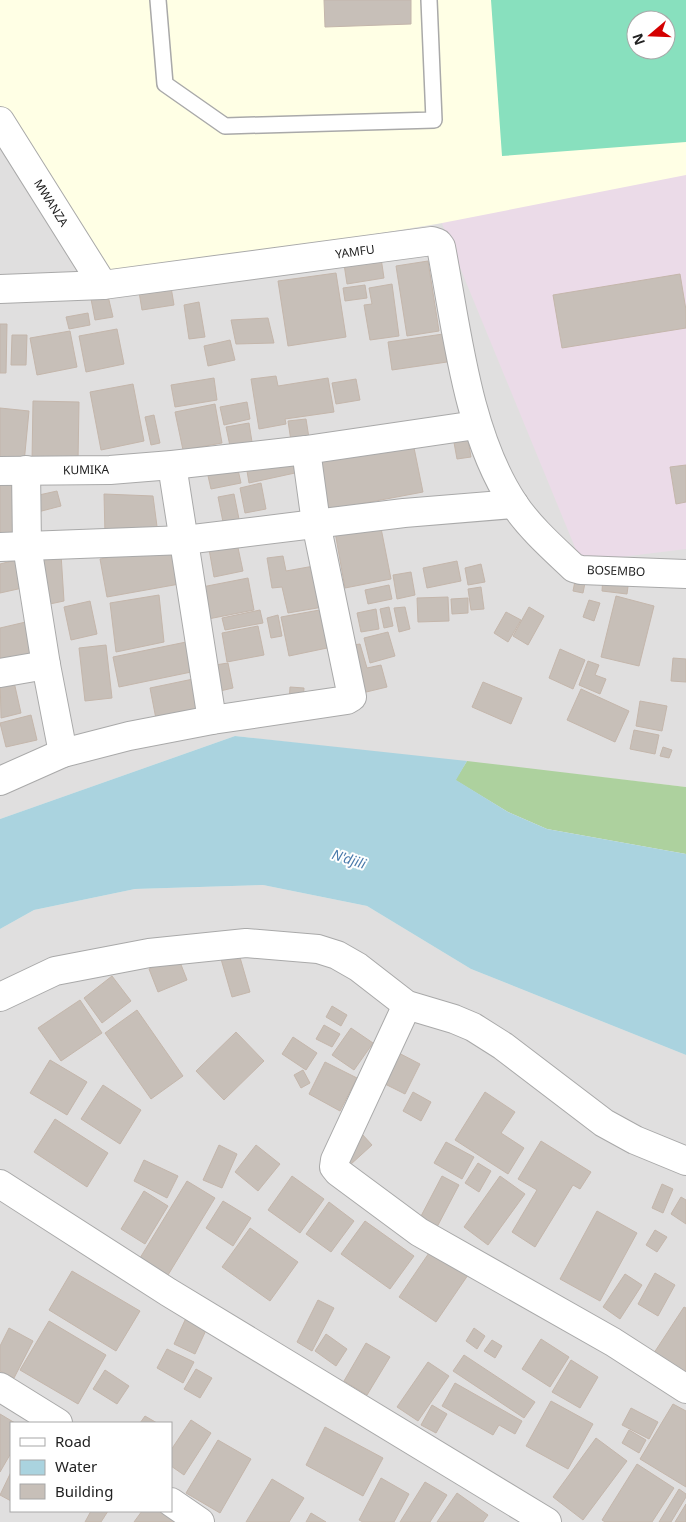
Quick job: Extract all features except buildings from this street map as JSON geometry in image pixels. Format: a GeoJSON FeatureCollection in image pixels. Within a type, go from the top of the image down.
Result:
{"type":"FeatureCollection","features":[{"type":"Feature","properties":{"kind":"street","name":"MWANZA"},"geometry":{"type":"LineString","coordinates":[[0,121],[103,285]]}},
{"type":"Feature","properties":{"kind":"street","name":"YAMFU"},"geometry":{"type":"LineString","coordinates":[[0,289],[103,285],[432,241],[438,243],[441,247],[476,425],[494,467],[514,504]]}},
{"type":"Feature","properties":{"kind":"street","name":"KUMIKA"},"geometry":{"type":"LineString","coordinates":[[13,471],[110,470],[172,465],[306,450],[476,425]]}},
{"type":"Feature","properties":{"kind":"street"},"geometry":{"type":"LineString","coordinates":[[0,781],[63,753],[128,736],[212,720],[347,700],[352,696],[316,523],[306,450]]}},
{"type":"Feature","properties":{"kind":"street"},"geometry":{"type":"LineString","coordinates":[[172,465],[212,720]]}},
{"type":"Feature","properties":{"kind":"street"},"geometry":{"type":"LineString","coordinates":[[13,471],[28,546],[46,665],[63,753]]}},
{"type":"Feature","properties":{"kind":"street"},"geometry":{"type":"LineString","coordinates":[[0,547],[185,540],[316,523],[514,504]]}},
{"type":"Feature","properties":{"kind":"street","name":"BOSEMBO"},"geometry":{"type":"LineString","coordinates":[[514,504],[574,568],[581,570],[686,574]]}},
{"type":"Feature","properties":{"kind":"street"},"geometry":{"type":"LineString","coordinates":[[0,673],[46,665]]}},
{"type":"Feature","properties":{"kind":"street"},"geometry":{"type":"LineString","coordinates":[[0,997],[55,972],[149,953],[246,943],[318,948],[337,955],[358,968],[407,1005],[454,1019],[473,1028],[503,1046],[604,1123],[686,1161]]}},
{"type":"Feature","properties":{"kind":"street"},"geometry":{"type":"LineString","coordinates":[[407,1005],[335,1160],[334,1167],[338,1172],[419,1232],[613,1342],[686,1389]]}},
{"type":"Feature","properties":{"kind":"street"},"geometry":{"type":"LineString","coordinates":[[0,1184],[168,1292],[547,1522]]}},
{"type":"Feature","properties":{"kind":"street"},"geometry":{"type":"LineString","coordinates":[[0,1387],[56,1422]]}},
{"type":"Feature","properties":{"kind":"street"},"geometry":{"type":"LineString","coordinates":[[172,1503],[200,1522]]}},
{"type":"Feature","properties":{"kind":"lane"},"geometry":{"type":"LineString","coordinates":[[158,0],[165,84],[224,126],[434,120],[429,0]]}},
{"type":"Feature","properties":{"kind":"shaded area"},"geometry":{"type":"Polygon","coordinates":[[[0,0],[686,0],[686,175],[437,224],[103,278],[0,108],[0,0]]]}},
{"type":"Feature","properties":{"kind":"shaded area"},"geometry":{"type":"Polygon","coordinates":[[[0,108],[686,175],[686,787],[235,736],[0,819],[0,108]]]}},
{"type":"Feature","properties":{"kind":"shaded area"},"geometry":{"type":"Polygon","coordinates":[[[686,162],[686,549],[581,562],[436,209],[686,162]]]}},
{"type":"Feature","properties":{"kind":"shaded area"},"geometry":{"type":"Polygon","coordinates":[[[263,885],[367,906],[471,969],[686,1055],[686,1522],[0,1522],[0,929],[34,910],[135,889],[263,885]]]}},
{"type":"Feature","properties":{"kind":"green space"},"geometry":{"type":"Polygon","coordinates":[[[491,0],[686,0],[686,142],[502,156],[491,0]]]}},
{"type":"Feature","properties":{"kind":"green space"},"geometry":{"type":"Polygon","coordinates":[[[467,761],[686,787],[686,854],[547,829],[508,812],[455,780],[467,761]]]}},
{"type":"Feature","properties":{"kind":"water","name":"N'djili"},"geometry":{"type":"Polygon","coordinates":[[[235,736],[467,761],[456,780],[508,812],[547,829],[686,854],[686,1055],[471,969],[367,906],[263,885],[135,889],[34,910],[0,929],[0,819],[235,736]]]}}]}
